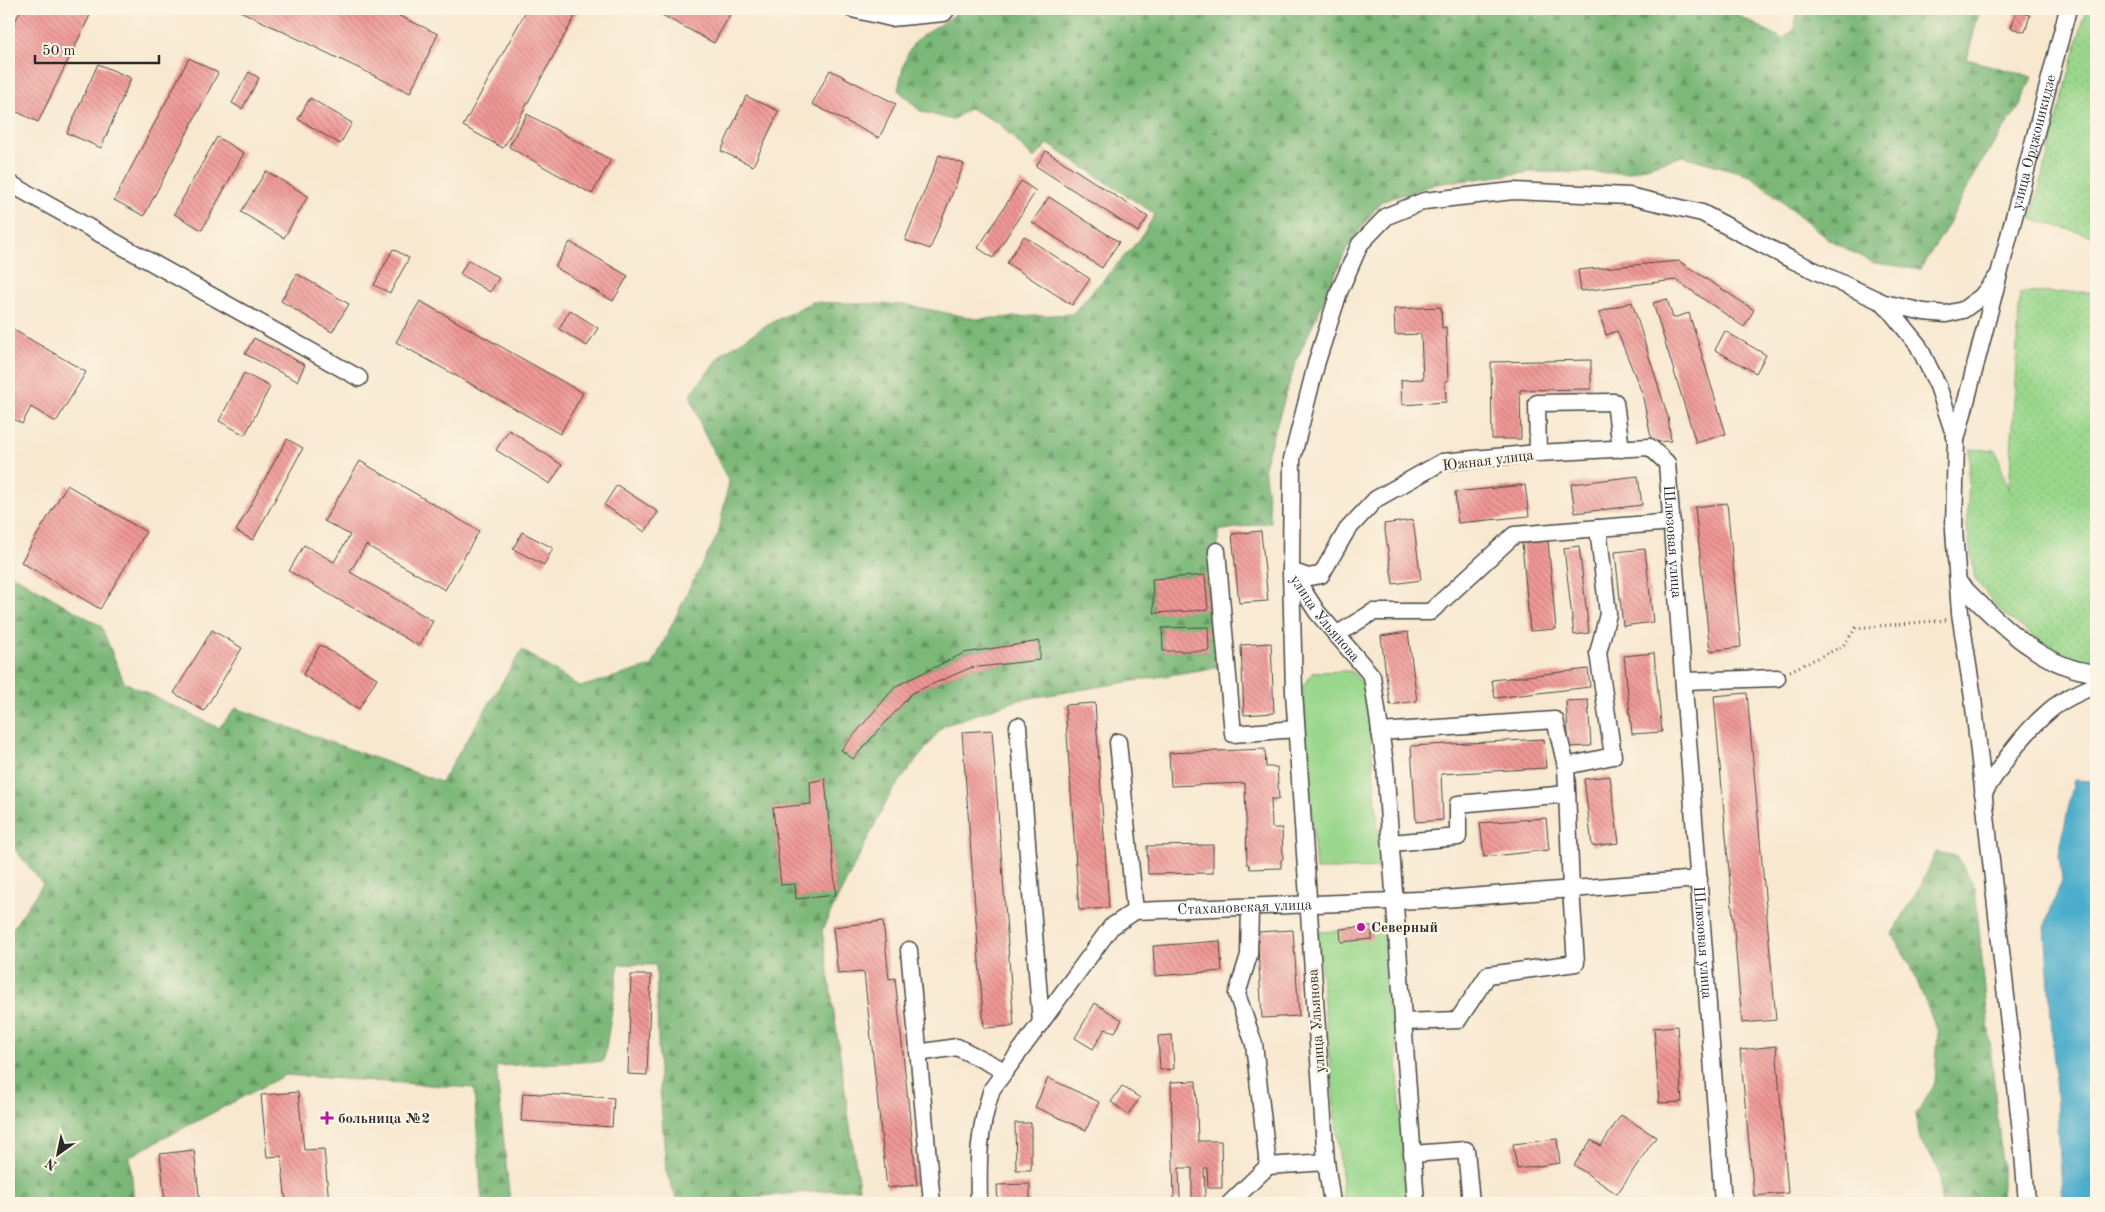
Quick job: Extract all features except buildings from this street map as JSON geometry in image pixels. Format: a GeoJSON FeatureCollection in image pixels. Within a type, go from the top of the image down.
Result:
{"type":"FeatureCollection","features":[{"type":"Feature","properties":{"kind":"street"},"geometry":{"type":"LineString","coordinates":[[852,9],[891,18],[944,13],[947,9]]}},
{"type":"Feature","properties":{"kind":"street","name":"улица Орджоникидзе"},"geometry":{"type":"LineString","coordinates":[[1956,440],[2068,9]]}},
{"type":"Feature","properties":{"kind":"street"},"geometry":{"type":"LineString","coordinates":[[9,183],[359,378]]}},
{"type":"Feature","properties":{"kind":"street"},"geometry":{"type":"LineString","coordinates":[[1291,571],[1292,459],[1317,361],[1339,292],[1360,244],[1387,216],[1424,201],[1513,191],[1629,196],[1702,213],[1884,303],[1924,312],[1946,314],[1963,310],[1981,297],[1998,276]]}},
{"type":"Feature","properties":{"kind":"street"},"geometry":{"type":"LineString","coordinates":[[1884,303],[1918,346],[1938,386],[1956,440],[1954,530],[1961,619],[1973,698],[1984,794],[2026,1203]]}},
{"type":"Feature","properties":{"kind":"street"},"geometry":{"type":"LineString","coordinates":[[1538,453],[1536,403],[1615,402],[1621,449]]}},
{"type":"Feature","properties":{"kind":"street","name":"Южная улица"},"geometry":{"type":"LineString","coordinates":[[1291,571],[1308,577],[1321,575],[1347,530],[1376,499],[1442,462],[1538,453],[1650,447],[1668,463]]}},
{"type":"Feature","properties":{"kind":"street","name":"Шлюзовая улица"},"geometry":{"type":"LineString","coordinates":[[1668,463],[1723,1203]]}},
{"type":"Feature","properties":{"kind":"street"},"geometry":{"type":"LineString","coordinates":[[1336,636],[1373,612],[1430,612],[1514,535],[1672,522]]}},
{"type":"Feature","properties":{"kind":"street"},"geometry":{"type":"LineString","coordinates":[[1566,766],[1613,756],[1598,653],[1608,614],[1598,528]]}},
{"type":"Feature","properties":{"kind":"street"},"geometry":{"type":"LineString","coordinates":[[1217,551],[1233,734],[1296,729]]}},
{"type":"Feature","properties":{"kind":"street","name":"улица Ульянова"},"geometry":{"type":"LineString","coordinates":[[1291,571],[1317,612],[1372,676],[1385,764],[1416,1203]]}},
{"type":"Feature","properties":{"kind":"street","name":"улица Ульянова"},"geometry":{"type":"LineString","coordinates":[[1291,571],[1296,729],[1326,1162],[1332,1203]]}},
{"type":"Feature","properties":{"kind":"street"},"geometry":{"type":"LineString","coordinates":[[1958,582],[1992,615],[2025,643],[2045,656],[2079,672],[2096,673]]}},
{"type":"Feature","properties":{"kind":"street"},"geometry":{"type":"LineString","coordinates":[[1684,681],[1777,678]]}},
{"type":"Feature","properties":{"kind":"street"},"geometry":{"type":"LineString","coordinates":[[1984,794],[2001,766],[2026,733],[2049,711],[2069,697],[2096,684]]}},
{"type":"Feature","properties":{"kind":"street"},"geometry":{"type":"LineString","coordinates":[[1380,732],[1555,720],[1566,766],[1576,963],[1488,975],[1458,1020],[1403,1022]]}},
{"type":"Feature","properties":{"kind":"street"},"geometry":{"type":"LineString","coordinates":[[1018,726],[1041,1023]]}},
{"type":"Feature","properties":{"kind":"street"},"geometry":{"type":"LineString","coordinates":[[979,1203],[978,1159],[983,1117],[992,1089],[1111,927],[1135,911],[1118,742]]}},
{"type":"Feature","properties":{"kind":"street"},"geometry":{"type":"LineString","coordinates":[[1391,843],[1458,837],[1458,804],[1567,794]]}},
{"type":"Feature","properties":{"kind":"street","name":"Стахановская улица"},"geometry":{"type":"LineString","coordinates":[[1135,911],[1444,899],[1699,878]]}},
{"type":"Feature","properties":{"kind":"street"},"geometry":{"type":"LineString","coordinates":[[1250,907],[1249,955],[1237,994],[1254,1044],[1268,1166]]}},
{"type":"Feature","properties":{"kind":"street"},"geometry":{"type":"LineString","coordinates":[[908,950],[932,1203]]}},
{"type":"Feature","properties":{"kind":"street"},"geometry":{"type":"LineString","coordinates":[[918,1054],[957,1047],[1005,1071]]}},
{"type":"Feature","properties":{"kind":"street"},"geometry":{"type":"LineString","coordinates":[[1412,1154],[1466,1150],[1471,1203]]}},
{"type":"Feature","properties":{"kind":"street"},"geometry":{"type":"LineString","coordinates":[[1230,1203],[1268,1166],[1326,1162]]}},
{"type":"Feature","properties":{"kind":"path"},"geometry":{"type":"LineString","coordinates":[[1777,678],[1843,646],[1856,628],[1961,619]]}},
{"type":"Feature","properties":{"kind":"green space"},"geometry":{"type":"Polygon","coordinates":[[[962,9],[1726,9],[1783,39],[1795,29],[1796,9],[1980,9],[1967,59],[2032,77],[2020,105],[1977,169],[1947,227],[1920,269],[1874,263],[1828,239],[1750,175],[1683,156],[1626,173],[1531,172],[1436,184],[1380,202],[1347,248],[1296,362],[1264,465],[1271,522],[1218,531],[1218,667],[1018,700],[943,726],[890,794],[822,930],[859,1188],[678,1203],[666,1171],[659,1075],[656,965],[619,964],[604,1061],[496,1066],[510,1203],[482,1203],[474,1088],[285,1075],[130,1156],[134,1203],[9,1203],[9,934],[43,884],[9,842],[9,573],[101,626],[124,682],[219,728],[236,708],[441,782],[522,650],[580,687],[652,666],[691,585],[718,535],[729,482],[703,431],[690,395],[723,353],[767,325],[812,302],[907,305],[976,319],[1072,314],[1140,239],[1155,214],[1048,144],[1034,159],[998,123],[970,108],[952,120],[920,111],[898,90],[905,62],[915,42],[962,9]],[[1205,575],[1152,579],[1154,613],[1205,575]],[[1162,628],[1163,651],[1208,651],[1162,628]],[[1040,641],[964,653],[896,686],[841,750],[853,759],[912,693],[970,668],[1040,660],[1040,641]],[[825,779],[811,783],[811,804],[773,808],[781,885],[795,884],[796,899],[836,894],[825,779]]]}},
{"type":"Feature","properties":{"kind":"green space"},"geometry":{"type":"Polygon","coordinates":[[[2086,9],[2096,9],[2096,237],[2031,219],[2086,9]]]}},
{"type":"Feature","properties":{"kind":"green space"},"geometry":{"type":"Polygon","coordinates":[[[2096,292],[2096,665],[2079,661],[2036,638],[2000,611],[1975,579],[1967,528],[1970,449],[1996,450],[2009,492],[2020,293],[2096,292]]]}},
{"type":"Feature","properties":{"kind":"green space"},"geometry":{"type":"Polygon","coordinates":[[[1351,671],[1367,689],[1381,868],[1316,870],[1302,687],[1314,672],[1351,671]]]}},
{"type":"Feature","properties":{"kind":"green space"},"geometry":{"type":"Polygon","coordinates":[[[1936,852],[1957,856],[1975,888],[2002,1164],[2002,1203],[1941,1203],[1939,1170],[1920,1140],[1916,1114],[1935,1083],[1938,1033],[1911,966],[1892,934],[1922,883],[1936,852]]]}},
{"type":"Feature","properties":{"kind":"green space"},"geometry":{"type":"Polygon","coordinates":[[[1389,928],[1406,1203],[1344,1203],[1317,932],[1389,928]]]}},
{"type":"Feature","properties":{"kind":"water"},"geometry":{"type":"Polygon","coordinates":[[[2074,780],[2096,781],[2096,1203],[2063,1203],[2045,925],[2062,880],[2059,854],[2074,780]]]}},
{"type":"Feature","properties":{"kind":"place","name":"Северный"},"geometry":{"type":"Point","coordinates":[1361,927]}},
{"type":"Feature","properties":{"kind":"place","name":"больница №2"},"geometry":{"type":"Point","coordinates":[327,1118]}}]}
